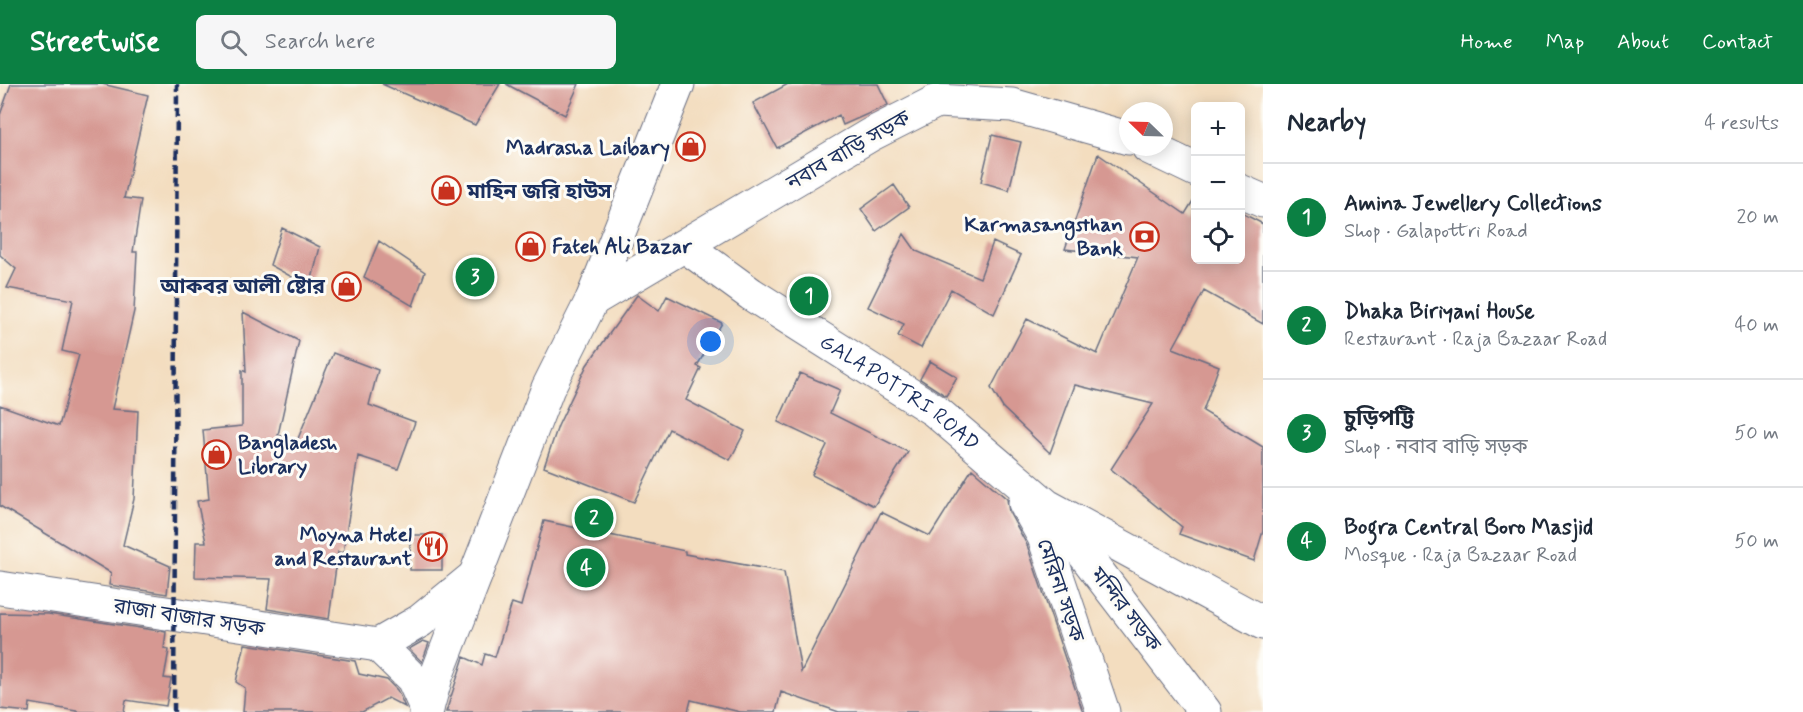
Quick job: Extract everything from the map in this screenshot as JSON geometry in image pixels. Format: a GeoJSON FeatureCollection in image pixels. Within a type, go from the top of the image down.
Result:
{"type":"FeatureCollection","features":[{"type":"Feature","properties":{"kind":"street"},"geometry":{"type":"LineString","coordinates":[[427,711],[436,677],[548,388],[592,300],[678,84]]}},
{"type":"Feature","properties":{"kind":"street","name":"নবাব বাড়ি সড়ক"},"geometry":{"type":"LineString","coordinates":[[592,300],[870,135],[936,101],[1012,105],[1119,135]]}},
{"type":"Feature","properties":{"kind":"street"},"geometry":{"type":"LineString","coordinates":[[1167,156],[1191,168]]}},
{"type":"Feature","properties":{"kind":"street"},"geometry":{"type":"LineString","coordinates":[[1245,193],[1263,201]]}},
{"type":"Feature","properties":{"kind":"street","name":"GALAPOTTRI ROAD"},"geometry":{"type":"LineString","coordinates":[[685,246],[752,294],[934,410],[1047,506]]}},
{"type":"Feature","properties":{"kind":"street","name":"মেরিনা সড়ক"},"geometry":{"type":"LineString","coordinates":[[1007,473],[1044,537],[1103,712]]}},
{"type":"Feature","properties":{"kind":"street"},"geometry":{"type":"LineString","coordinates":[[1047,506],[1263,623]]}},
{"type":"Feature","properties":{"kind":"street","name":"মন্দির সড়ক"},"geometry":{"type":"LineString","coordinates":[[1047,506],[1205,712]]}},
{"type":"Feature","properties":{"kind":"street"},"geometry":{"type":"LineString","coordinates":[[427,711],[413,679],[378,645],[420,621],[475,576]]}},
{"type":"Feature","properties":{"kind":"street","name":"রাজা বাজার সড়ক"},"geometry":{"type":"LineString","coordinates":[[0,588],[378,645]]}},
{"type":"Feature","properties":{"kind":"building"},"geometry":{"type":"Polygon","coordinates":[[[11,84],[102,84],[148,95],[124,198],[141,200],[133,252],[137,252],[134,311],[112,409],[138,411],[134,499],[123,545],[170,566],[167,594],[109,585],[111,573],[0,506],[0,405],[59,426],[79,355],[62,351],[73,300],[7,288],[16,269],[0,255],[0,115],[11,84]]]}},
{"type":"Feature","properties":{"kind":"building"},"geometry":{"type":"Polygon","coordinates":[[[382,84],[500,84],[475,125],[382,84]]]}},
{"type":"Feature","properties":{"kind":"building"},"geometry":{"type":"Polygon","coordinates":[[[506,84],[579,84],[565,115],[506,84]]]}},
{"type":"Feature","properties":{"kind":"building"},"geometry":{"type":"Polygon","coordinates":[[[788,84],[878,84],[888,105],[843,125],[839,115],[777,148],[753,103],[788,84]]]}},
{"type":"Feature","properties":{"kind":"building"},"geometry":{"type":"Polygon","coordinates":[[[992,135],[1021,142],[1009,190],[981,182],[992,135]]]}},
{"type":"Feature","properties":{"kind":"building"},"geometry":{"type":"Polygon","coordinates":[[[1098,154],[1185,214],[1191,204],[1191,264],[1245,264],[1245,215],[1263,224],[1263,324],[1204,291],[1173,348],[1219,366],[1203,411],[1263,447],[1263,531],[1254,561],[1179,534],[1182,527],[1111,469],[1153,404],[1075,385],[1050,453],[1003,408],[991,388],[1027,319],[1097,354],[1138,257],[1065,249],[1098,154]]]}},
{"type":"Feature","properties":{"kind":"building"},"geometry":{"type":"Polygon","coordinates":[[[894,185],[909,207],[876,231],[861,209],[894,185]]]}},
{"type":"Feature","properties":{"kind":"building"},"geometry":{"type":"Polygon","coordinates":[[[282,228],[320,247],[310,287],[270,265],[282,228]]]}},
{"type":"Feature","properties":{"kind":"building"},"geometry":{"type":"Polygon","coordinates":[[[904,234],[916,251],[980,278],[993,242],[1021,255],[994,314],[951,289],[921,348],[898,336],[904,324],[868,307],[904,234]]]}},
{"type":"Feature","properties":{"kind":"building"},"geometry":{"type":"Polygon","coordinates":[[[379,241],[425,272],[413,306],[364,277],[379,241]]]}},
{"type":"Feature","properties":{"kind":"building"},"geometry":{"type":"Polygon","coordinates":[[[637,295],[659,311],[667,296],[722,323],[697,366],[701,368],[686,400],[745,431],[730,460],[669,429],[634,502],[544,467],[558,426],[587,365],[637,295]]]}},
{"type":"Feature","properties":{"kind":"building"},"geometry":{"type":"Polygon","coordinates":[[[243,312],[299,341],[278,435],[297,441],[333,353],[378,370],[369,405],[415,422],[398,469],[358,456],[343,553],[338,552],[329,619],[267,609],[271,579],[195,577],[196,542],[206,542],[197,501],[209,499],[203,430],[242,426],[242,370],[246,372],[243,312]]]}},
{"type":"Feature","properties":{"kind":"building"},"geometry":{"type":"Polygon","coordinates":[[[930,361],[957,377],[946,396],[920,379],[930,361]]]}},
{"type":"Feature","properties":{"kind":"building"},"geometry":{"type":"Polygon","coordinates":[[[800,373],[840,390],[830,413],[908,452],[874,506],[812,475],[827,445],[778,422],[800,373]]]}},
{"type":"Feature","properties":{"kind":"building"},"geometry":{"type":"Polygon","coordinates":[[[972,469],[1007,499],[1009,512],[1027,545],[1083,712],[839,712],[781,692],[776,712],[740,712],[691,700],[688,712],[446,712],[464,657],[482,665],[485,654],[495,657],[512,603],[521,606],[544,521],[685,551],[685,554],[784,572],[801,672],[881,512],[930,536],[972,469]]]}},
{"type":"Feature","properties":{"kind":"building"},"geometry":{"type":"Polygon","coordinates":[[[410,535],[442,535],[442,570],[410,570],[410,535]]]}},
{"type":"Feature","properties":{"kind":"building"},"geometry":{"type":"Polygon","coordinates":[[[0,613],[48,614],[166,632],[164,649],[169,650],[164,678],[171,679],[166,706],[126,700],[124,712],[82,712],[30,703],[29,712],[0,709],[0,613]]]}},
{"type":"Feature","properties":{"kind":"building"},"geometry":{"type":"Polygon","coordinates":[[[423,641],[429,643],[422,662],[409,649],[423,641]]]}},
{"type":"Feature","properties":{"kind":"building"},"geometry":{"type":"Polygon","coordinates":[[[245,644],[355,661],[359,674],[387,680],[397,690],[405,707],[388,698],[362,712],[243,712],[245,688],[236,682],[245,644]]]}},
{"type":"Feature","properties":{"kind":"railway"},"geometry":{"type":"LineString","coordinates":[[174,712],[177,84]]}},
{"type":"Feature","properties":{"kind":"place","name":"Madrasha Laibary"},"geometry":{"type":"Point","coordinates":[691,147]}},
{"type":"Feature","properties":{"kind":"place","name":"মাহিন জরি হাউস"},"geometry":{"type":"Point","coordinates":[446,191]}},
{"type":"Feature","properties":{"kind":"place","name":"Karmasangsthan Bank"},"geometry":{"type":"Point","coordinates":[1144,236]}},
{"type":"Feature","properties":{"kind":"place","name":"Fateh Ali Bazar"},"geometry":{"type":"Point","coordinates":[531,246]}},
{"type":"Feature","properties":{"kind":"place","name":"চুড়িপট্টি"},"geometry":{"type":"Point","coordinates":[475,277]}},
{"type":"Feature","properties":{"kind":"place","name":"আকবর আলী ষ্টোর"},"geometry":{"type":"Point","coordinates":[346,286]}},
{"type":"Feature","properties":{"kind":"place","name":"Amina Jewellery Collections"},"geometry":{"type":"Point","coordinates":[809,296]}},
{"type":"Feature","properties":{"kind":"place","name":"Bangladesh Library"},"geometry":{"type":"Point","coordinates":[217,454]}},
{"type":"Feature","properties":{"kind":"place","name":"Dhaka Biriyani House"},"geometry":{"type":"Point","coordinates":[594,518]}},
{"type":"Feature","properties":{"kind":"place","name":"Moyna Hotel and Restaurant"},"geometry":{"type":"Point","coordinates":[433,546]}},
{"type":"Feature","properties":{"kind":"place","name":"Bogra Central Boro Masjid"},"geometry":{"type":"Point","coordinates":[586,568]}}]}
